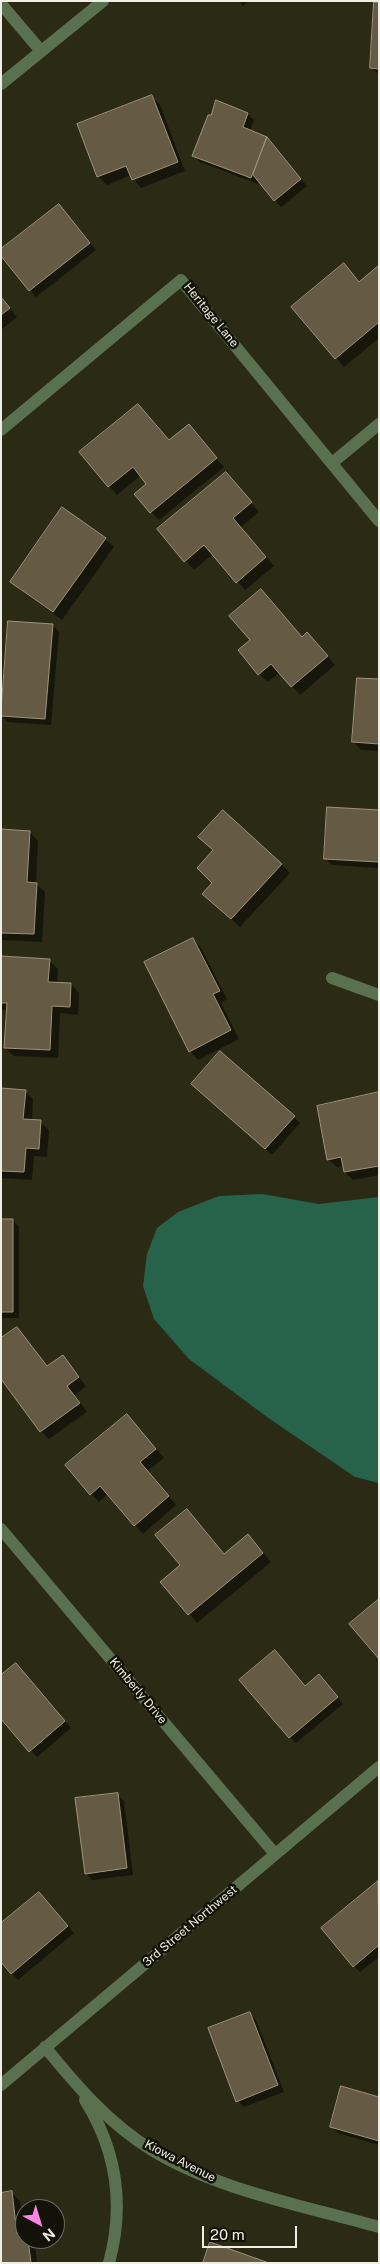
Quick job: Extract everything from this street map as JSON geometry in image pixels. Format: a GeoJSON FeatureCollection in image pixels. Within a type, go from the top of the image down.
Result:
{"type":"FeatureCollection","features":[{"type":"Feature","properties":{"kind":"street"},"geometry":{"type":"LineString","coordinates":[[1,84],[101,2]]}},
{"type":"Feature","properties":{"kind":"street"},"geometry":{"type":"LineString","coordinates":[[1,4],[41,52]]}},
{"type":"Feature","properties":{"kind":"street","name":"Heritage Lane"},"geometry":{"type":"LineString","coordinates":[[1,430],[181,280],[379,521]]}},
{"type":"Feature","properties":{"kind":"street"},"geometry":{"type":"LineString","coordinates":[[332,463],[379,424]]}},
{"type":"Feature","properties":{"kind":"street"},"geometry":{"type":"LineString","coordinates":[[332,978],[379,996]]}},
{"type":"Feature","properties":{"kind":"street","name":"Kimberly Drive"},"geometry":{"type":"LineString","coordinates":[[1,1529],[275,1854]]}},
{"type":"Feature","properties":{"kind":"street","name":"3rd Street Northwest"},"geometry":{"type":"LineString","coordinates":[[1,2085],[379,1767]]}},
{"type":"Feature","properties":{"kind":"street","name":"Kiowa Avenue"},"geometry":{"type":"LineString","coordinates":[[45,2047],[73,2081],[115,2122],[152,2150],[204,2176],[379,2227]]}},
{"type":"Feature","properties":{"kind":"street"},"geometry":{"type":"LineString","coordinates":[[73,2081],[100,2124],[113,2163],[118,2203],[114,2243],[109,2263]]}},
{"type":"Feature","properties":{"kind":"shaded area"},"geometry":{"type":"Polygon","coordinates":[[[262,1194],[319,1204],[379,1197],[379,1483],[355,1477],[267,1417],[189,1359],[154,1319],[143,1286],[147,1254],[157,1228],[178,1212],[219,1196],[262,1194]]]}},
{"type":"Feature","properties":{"kind":"building"},"geometry":{"type":"Polygon","coordinates":[[[374,2],[379,2],[379,69],[370,68],[374,2]]]}},
{"type":"Feature","properties":{"kind":"building"},"geometry":{"type":"Polygon","coordinates":[[[152,95],[178,162],[132,180],[126,166],[97,177],[77,124],[152,95]]]}},
{"type":"Feature","properties":{"kind":"building"},"geometry":{"type":"Polygon","coordinates":[[[216,100],[248,113],[243,127],[267,137],[251,178],[192,156],[216,100]]]}},
{"type":"Feature","properties":{"kind":"building"},"geometry":{"type":"Polygon","coordinates":[[[267,137],[301,179],[274,201],[253,175],[267,137]]]}},
{"type":"Feature","properties":{"kind":"building"},"geometry":{"type":"Polygon","coordinates":[[[59,204],[90,243],[29,291],[1,256],[1,249],[59,204]]]}},
{"type":"Feature","properties":{"kind":"building"},"geometry":{"type":"Polygon","coordinates":[[[344,263],[359,282],[379,265],[379,322],[335,359],[291,307],[344,263]]]}},
{"type":"Feature","properties":{"kind":"building"},"geometry":{"type":"Polygon","coordinates":[[[1,297],[10,308],[1,315],[1,297]]]}},
{"type":"Feature","properties":{"kind":"building"},"geometry":{"type":"Polygon","coordinates":[[[138,404],[169,440],[189,424],[217,458],[150,513],[134,494],[146,484],[133,467],[108,487],[79,452],[138,404]]]}},
{"type":"Feature","properties":{"kind":"building"},"geometry":{"type":"Polygon","coordinates":[[[226,472],[252,502],[233,518],[266,557],[236,583],[204,545],[184,562],[157,529],[226,472]]]}},
{"type":"Feature","properties":{"kind":"building"},"geometry":{"type":"Polygon","coordinates":[[[62,507],[106,538],[53,612],[10,582],[62,507]]]}},
{"type":"Feature","properties":{"kind":"building"},"geometry":{"type":"Polygon","coordinates":[[[261,589],[302,637],[307,632],[328,656],[291,687],[271,664],[258,675],[238,650],[250,640],[229,616],[261,589]]]}},
{"type":"Feature","properties":{"kind":"building"},"geometry":{"type":"Polygon","coordinates":[[[8,621],[53,624],[45,719],[1,716],[8,621]]]}},
{"type":"Feature","properties":{"kind":"building"},"geometry":{"type":"Polygon","coordinates":[[[357,678],[379,679],[379,744],[352,742],[357,678]]]}},
{"type":"Feature","properties":{"kind":"building"},"geometry":{"type":"Polygon","coordinates":[[[327,807],[379,810],[379,862],[324,859],[327,807]]]}},
{"type":"Feature","properties":{"kind":"building"},"geometry":{"type":"Polygon","coordinates":[[[223,810],[282,864],[231,919],[202,894],[212,883],[197,868],[213,850],[198,837],[223,810]]]}},
{"type":"Feature","properties":{"kind":"building"},"geometry":{"type":"Polygon","coordinates":[[[1,829],[30,831],[27,882],[37,883],[34,934],[1,933],[1,829]]]}},
{"type":"Feature","properties":{"kind":"building"},"geometry":{"type":"Polygon","coordinates":[[[193,938],[220,991],[213,994],[231,1030],[189,1052],[144,962],[193,938]]]}},
{"type":"Feature","properties":{"kind":"building"},"geometry":{"type":"Polygon","coordinates":[[[1,956],[50,959],[48,982],[71,983],[70,1007],[52,1006],[50,1050],[4,1048],[7,1003],[1,1003],[1,956]]]}},
{"type":"Feature","properties":{"kind":"building"},"geometry":{"type":"Polygon","coordinates":[[[220,1051],[295,1116],[265,1149],[191,1084],[220,1051]]]}},
{"type":"Feature","properties":{"kind":"building"},"geometry":{"type":"Polygon","coordinates":[[[1,1088],[26,1090],[23,1119],[41,1120],[39,1149],[26,1148],[24,1172],[1,1171],[1,1088]]]}},
{"type":"Feature","properties":{"kind":"building"},"geometry":{"type":"Polygon","coordinates":[[[379,1092],[379,1166],[344,1172],[341,1157],[327,1160],[317,1106],[379,1092]]]}},
{"type":"Feature","properties":{"kind":"building"},"geometry":{"type":"Polygon","coordinates":[[[1,1219],[13,1219],[13,1312],[1,1312],[1,1219]]]}},
{"type":"Feature","properties":{"kind":"building"},"geometry":{"type":"Polygon","coordinates":[[[17,1327],[47,1366],[63,1355],[79,1377],[67,1386],[80,1403],[40,1432],[1,1379],[1,1338],[17,1327]]]}},
{"type":"Feature","properties":{"kind":"building"},"geometry":{"type":"Polygon","coordinates":[[[127,1414],[156,1449],[140,1462],[169,1496],[134,1526],[100,1486],[90,1495],[65,1465],[127,1414]]]}},
{"type":"Feature","properties":{"kind":"building"},"geometry":{"type":"Polygon","coordinates":[[[187,1509],[224,1554],[248,1534],[263,1553],[188,1615],[160,1582],[180,1565],[155,1535],[187,1509]]]}},
{"type":"Feature","properties":{"kind":"building"},"geometry":{"type":"Polygon","coordinates":[[[379,1599],[379,1659],[349,1624],[379,1599]]]}},
{"type":"Feature","properties":{"kind":"building"},"geometry":{"type":"Polygon","coordinates":[[[275,1650],[305,1686],[319,1674],[338,1697],[289,1738],[239,1680],[275,1650]]]}},
{"type":"Feature","properties":{"kind":"building"},"geometry":{"type":"Polygon","coordinates":[[[16,1663],[65,1721],[29,1752],[1,1719],[1,1675],[16,1663]]]}},
{"type":"Feature","properties":{"kind":"building"},"geometry":{"type":"Polygon","coordinates":[[[118,1793],[127,1868],[85,1874],[75,1798],[118,1793]]]}},
{"type":"Feature","properties":{"kind":"building"},"geometry":{"type":"Polygon","coordinates":[[[378,1881],[379,1945],[353,1967],[321,1928],[378,1881]]]}},
{"type":"Feature","properties":{"kind":"building"},"geometry":{"type":"Polygon","coordinates":[[[39,1892],[68,1926],[11,1974],[1,1962],[1,1923],[39,1892]]]}},
{"type":"Feature","properties":{"kind":"building"},"geometry":{"type":"Polygon","coordinates":[[[250,2012],[278,2085],[236,2102],[208,2028],[250,2012]]]}},
{"type":"Feature","properties":{"kind":"building"},"geometry":{"type":"Polygon","coordinates":[[[341,2086],[379,2097],[379,2141],[330,2127],[341,2086]]]}},
{"type":"Feature","properties":{"kind":"building"},"geometry":{"type":"Polygon","coordinates":[[[12,2191],[15,2217],[15,2249],[29,2249],[31,2263],[1,2263],[1,2193],[12,2191]]]}},
{"type":"Feature","properties":{"kind":"building"},"geometry":{"type":"Polygon","coordinates":[[[210,2242],[269,2263],[203,2263],[210,2242]]]}}]}
